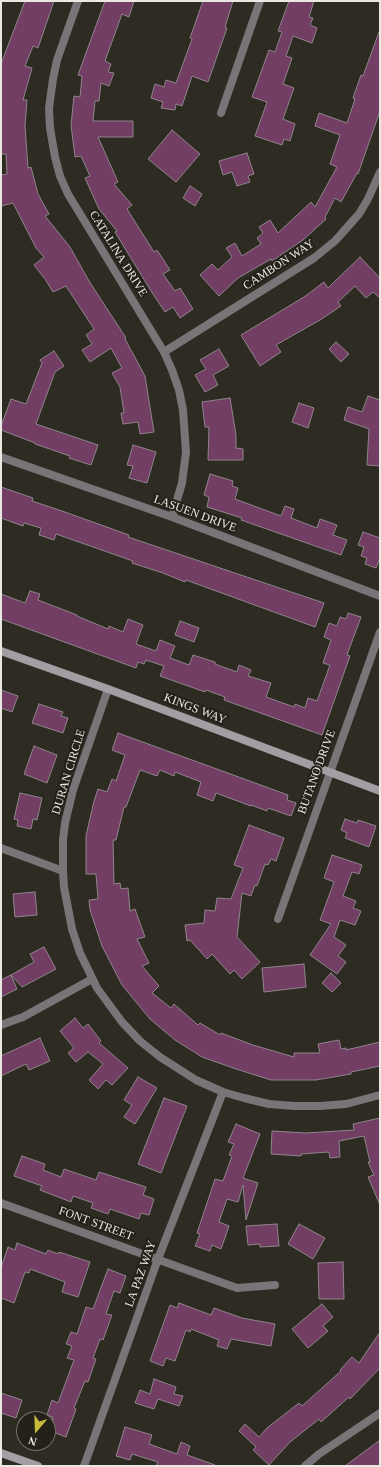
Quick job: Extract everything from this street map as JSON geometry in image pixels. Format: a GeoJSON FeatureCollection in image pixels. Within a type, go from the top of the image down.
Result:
{"type":"FeatureCollection","features":[{"type":"Feature","properties":{"kind":"street","name":"CATALINA DRIVE"},"geometry":{"type":"LineString","coordinates":[[78,1],[57,60],[52,79],[49,108],[50,128],[55,157],[68,194],[164,352],[179,390],[186,431],[186,452],[182,483],[172,517]]}},
{"type":"Feature","properties":{"kind":"street"},"geometry":{"type":"LineString","coordinates":[[221,113],[260,1]]}},
{"type":"Feature","properties":{"kind":"street","name":"CAMBON WAY"},"geometry":{"type":"LineString","coordinates":[[164,352],[314,258],[335,241],[359,214],[368,199],[380,172]]}},
{"type":"Feature","properties":{"kind":"street","name":"LASUEN DRIVE"},"geometry":{"type":"LineString","coordinates":[[1,457],[172,517],[380,596]]}},
{"type":"Feature","properties":{"kind":"street","name":"BUTANO DRIVE"},"geometry":{"type":"LineString","coordinates":[[278,919],[380,632]]}},
{"type":"Feature","properties":{"kind":"street","name":"KINGS WAY"},"geometry":{"type":"LineString","coordinates":[[1,651],[108,689],[380,791]]}},
{"type":"Feature","properties":{"kind":"street","name":"DURAN CIRCLE"},"geometry":{"type":"LineString","coordinates":[[108,689],[73,790],[65,823],[63,871],[66,904],[80,953],[92,979],[107,1002],[122,1022],[140,1041],[174,1067],[196,1080],[222,1092],[269,1104],[294,1106],[346,1104],[380,1095]]}},
{"type":"Feature","properties":{"kind":"street"},"geometry":{"type":"LineString","coordinates":[[1,848],[63,871]]}},
{"type":"Feature","properties":{"kind":"street"},"geometry":{"type":"LineString","coordinates":[[1,1025],[23,1017],[92,979]]}},
{"type":"Feature","properties":{"kind":"street","name":"LA PAZ WAY"},"geometry":{"type":"LineString","coordinates":[[84,1466],[158,1259],[222,1092]]}},
{"type":"Feature","properties":{"kind":"street","name":"FONT STREET"},"geometry":{"type":"LineString","coordinates":[[1,1203],[237,1288],[275,1285]]}},
{"type":"Feature","properties":{"kind":"street"},"geometry":{"type":"LineString","coordinates":[[305,1466],[319,1454],[380,1413]]}},
{"type":"Feature","properties":{"kind":"street"},"geometry":{"type":"LineString","coordinates":[[1,1453],[38,1466]]}},
{"type":"Feature","properties":{"kind":"building"},"geometry":{"type":"Polygon","coordinates":[[[25,1],[54,1],[38,48],[33,46],[25,66],[32,68],[23,100],[27,100],[25,126],[28,168],[31,167],[38,194],[49,214],[45,216],[70,247],[89,281],[126,338],[125,339],[145,376],[154,432],[140,434],[138,422],[123,424],[121,413],[124,413],[120,387],[112,373],[122,368],[111,348],[90,362],[82,350],[92,344],[86,335],[94,329],[66,286],[53,292],[34,265],[44,257],[36,248],[13,203],[1,206],[1,175],[7,174],[6,154],[1,154],[1,64],[25,1]]]}},
{"type":"Feature","properties":{"kind":"building"},"geometry":{"type":"Polygon","coordinates":[[[105,1],[134,1],[129,17],[122,14],[105,61],[111,64],[108,72],[114,73],[109,86],[101,83],[99,101],[95,101],[93,121],[133,121],[133,137],[98,137],[118,182],[114,184],[132,205],[127,209],[154,252],[157,250],[170,270],[163,274],[175,291],[180,288],[193,309],[180,318],[173,307],[165,312],[153,294],[115,232],[117,231],[99,209],[85,178],[90,176],[81,156],[75,157],[71,125],[74,96],[80,97],[82,76],[78,75],[105,1]]]}},
{"type":"Feature","properties":{"kind":"building"},"geometry":{"type":"Polygon","coordinates":[[[203,1],[233,1],[225,27],[227,28],[208,82],[192,76],[182,106],[176,104],[175,110],[161,108],[163,102],[151,98],[155,84],[164,87],[166,80],[176,83],[192,39],[190,38],[203,1]]]}},
{"type":"Feature","properties":{"kind":"building"},"geometry":{"type":"Polygon","coordinates":[[[289,1],[314,1],[309,17],[313,18],[310,25],[317,28],[312,43],[293,36],[286,56],[292,58],[283,84],[294,88],[283,119],[295,124],[290,141],[284,139],[282,145],[255,136],[267,102],[252,97],[269,50],[275,52],[282,32],[278,31],[289,1]]]}},
{"type":"Feature","properties":{"kind":"building"},"geometry":{"type":"Polygon","coordinates":[[[379,32],[380,111],[358,174],[357,173],[341,202],[335,198],[325,217],[326,219],[303,240],[272,261],[271,259],[238,278],[219,296],[200,275],[212,264],[218,270],[232,257],[226,248],[235,243],[242,256],[261,244],[257,238],[263,233],[259,227],[270,220],[278,233],[311,202],[315,207],[337,167],[330,164],[340,135],[315,126],[319,113],[347,123],[355,99],[353,98],[361,75],[363,76],[379,32]]]}},
{"type":"Feature","properties":{"kind":"building"},"geometry":{"type":"Polygon","coordinates":[[[172,130],[200,154],[176,182],[148,159],[172,130]]]}},
{"type":"Feature","properties":{"kind":"building"},"geometry":{"type":"Polygon","coordinates":[[[247,153],[254,174],[248,176],[250,182],[237,186],[232,172],[223,175],[219,161],[247,153]]]}},
{"type":"Feature","properties":{"kind":"building"},"geometry":{"type":"Polygon","coordinates":[[[190,186],[202,194],[195,206],[183,198],[190,186]]]}},
{"type":"Feature","properties":{"kind":"building"},"geometry":{"type":"Polygon","coordinates":[[[360,257],[380,278],[380,298],[373,292],[366,298],[355,286],[338,302],[341,306],[320,320],[276,345],[281,352],[260,366],[241,335],[304,297],[324,282],[328,288],[360,257]]]}},
{"type":"Feature","properties":{"kind":"building"},"geometry":{"type":"Polygon","coordinates":[[[336,342],[349,354],[341,362],[329,349],[336,342]]]}},
{"type":"Feature","properties":{"kind":"building"},"geometry":{"type":"Polygon","coordinates":[[[219,349],[229,366],[213,375],[218,385],[205,392],[195,375],[206,369],[200,360],[219,349]]]}},
{"type":"Feature","properties":{"kind":"building"},"geometry":{"type":"Polygon","coordinates":[[[54,351],[64,366],[55,372],[36,424],[98,445],[91,465],[69,458],[70,456],[1,430],[1,426],[11,399],[26,404],[42,363],[40,360],[54,351]]]}},
{"type":"Feature","properties":{"kind":"building"},"geometry":{"type":"Polygon","coordinates":[[[368,396],[380,400],[380,466],[367,465],[369,429],[344,420],[348,407],[362,412],[368,396]]]}},
{"type":"Feature","properties":{"kind":"building"},"geometry":{"type":"Polygon","coordinates":[[[230,398],[236,435],[236,448],[243,449],[243,460],[208,460],[209,427],[205,427],[202,402],[230,398]]]}},
{"type":"Feature","properties":{"kind":"building"},"geometry":{"type":"Polygon","coordinates":[[[299,403],[314,408],[308,428],[292,422],[299,403]]]}},
{"type":"Feature","properties":{"kind":"building"},"geometry":{"type":"Polygon","coordinates":[[[133,445],[156,452],[147,483],[129,478],[133,466],[127,465],[133,445]]]}},
{"type":"Feature","properties":{"kind":"building"},"geometry":{"type":"Polygon","coordinates":[[[210,474],[233,481],[232,486],[238,488],[235,499],[281,516],[285,506],[294,509],[291,518],[317,528],[320,519],[337,525],[333,535],[347,540],[341,555],[241,520],[242,518],[207,507],[209,497],[204,495],[210,474]]]}},
{"type":"Feature","properties":{"kind":"building"},"geometry":{"type":"Polygon","coordinates":[[[1,487],[33,498],[32,501],[129,535],[128,537],[324,603],[315,627],[186,580],[185,582],[132,563],[133,561],[56,534],[54,540],[39,535],[41,528],[24,523],[23,526],[1,518],[1,487]]]}},
{"type":"Feature","properties":{"kind":"building"},"geometry":{"type":"Polygon","coordinates":[[[363,532],[380,538],[380,558],[376,568],[365,564],[367,558],[361,556],[364,547],[358,545],[363,532]]]}},
{"type":"Feature","properties":{"kind":"building"},"geometry":{"type":"Polygon","coordinates":[[[30,591],[40,594],[38,600],[108,629],[109,626],[123,632],[128,619],[143,625],[136,644],[156,651],[160,640],[175,646],[170,658],[189,665],[193,655],[215,662],[215,664],[237,672],[239,665],[251,670],[248,676],[271,683],[266,697],[294,707],[295,704],[305,708],[308,698],[317,701],[330,665],[323,663],[331,640],[324,637],[329,623],[337,626],[340,617],[346,619],[348,613],[361,617],[347,655],[350,656],[322,735],[224,700],[225,697],[206,690],[205,692],[160,676],[164,666],[146,660],[144,664],[138,662],[136,668],[1,619],[1,594],[25,603],[30,591]]]}},
{"type":"Feature","properties":{"kind":"building"},"geometry":{"type":"Polygon","coordinates":[[[180,621],[199,628],[194,642],[175,635],[180,621]]]}},
{"type":"Feature","properties":{"kind":"building"},"geometry":{"type":"Polygon","coordinates":[[[1,690],[18,696],[12,712],[1,708],[1,690]]]}},
{"type":"Feature","properties":{"kind":"building"},"geometry":{"type":"Polygon","coordinates":[[[39,704],[63,712],[61,716],[68,718],[63,733],[32,723],[39,704]]]}},
{"type":"Feature","properties":{"kind":"building"},"geometry":{"type":"Polygon","coordinates":[[[118,733],[288,795],[287,800],[296,803],[291,816],[268,808],[267,811],[216,793],[213,801],[197,795],[201,782],[175,772],[174,776],[160,770],[157,776],[140,770],[126,807],[124,807],[116,840],[113,840],[114,884],[120,883],[121,889],[128,888],[130,911],[135,909],[145,937],[137,939],[149,963],[142,966],[159,986],[152,993],[171,1008],[174,1004],[198,1025],[200,1023],[220,1035],[221,1033],[253,1045],[294,1057],[294,1053],[320,1053],[318,1044],[339,1040],[341,1049],[346,1048],[346,1050],[380,1042],[380,1066],[351,1072],[351,1074],[316,1080],[271,1080],[202,1057],[175,1040],[150,1019],[122,985],[102,946],[90,910],[89,900],[98,899],[96,874],[86,874],[86,836],[94,801],[98,789],[107,792],[112,779],[116,781],[125,755],[112,750],[118,733]]]}},
{"type":"Feature","properties":{"kind":"building"},"geometry":{"type":"Polygon","coordinates":[[[34,746],[57,755],[47,783],[24,774],[34,746]]]}},
{"type":"Feature","properties":{"kind":"building"},"geometry":{"type":"Polygon","coordinates":[[[20,793],[42,798],[37,820],[33,819],[31,829],[17,826],[18,820],[14,819],[20,793]]]}},
{"type":"Feature","properties":{"kind":"building"},"geometry":{"type":"Polygon","coordinates":[[[345,819],[357,823],[358,820],[376,826],[369,847],[345,838],[347,833],[341,830],[345,819]]]}},
{"type":"Feature","properties":{"kind":"building"},"geometry":{"type":"Polygon","coordinates":[[[249,825],[284,838],[276,861],[271,859],[268,865],[265,864],[257,886],[255,885],[251,896],[242,893],[237,937],[260,962],[242,979],[234,970],[230,974],[212,954],[207,959],[190,940],[187,941],[185,925],[204,923],[205,910],[215,911],[217,898],[231,899],[243,868],[234,865],[249,825]]]}},
{"type":"Feature","properties":{"kind":"building"},"geometry":{"type":"Polygon","coordinates":[[[332,855],[362,865],[359,874],[352,872],[343,896],[356,901],[353,908],[361,911],[355,925],[340,920],[334,937],[346,945],[338,956],[346,962],[337,974],[310,955],[331,924],[320,920],[334,882],[324,878],[332,855]]]}},
{"type":"Feature","properties":{"kind":"building"},"geometry":{"type":"Polygon","coordinates":[[[35,892],[37,915],[15,917],[13,894],[35,892]]]}},
{"type":"Feature","properties":{"kind":"building"},"geometry":{"type":"Polygon","coordinates":[[[44,947],[56,969],[22,987],[11,975],[34,962],[30,954],[44,947]]]}},
{"type":"Feature","properties":{"kind":"building"},"geometry":{"type":"Polygon","coordinates":[[[304,964],[306,987],[264,992],[262,968],[304,964]]]}},
{"type":"Feature","properties":{"kind":"building"},"geometry":{"type":"Polygon","coordinates":[[[331,973],[341,983],[332,992],[322,983],[331,973]]]}},
{"type":"Feature","properties":{"kind":"building"},"geometry":{"type":"Polygon","coordinates":[[[11,975],[17,989],[1,997],[1,980],[11,975]]]}},
{"type":"Feature","properties":{"kind":"building"},"geometry":{"type":"Polygon","coordinates":[[[75,1018],[83,1028],[88,1024],[101,1041],[99,1043],[128,1068],[112,1085],[106,1080],[98,1089],[89,1080],[103,1064],[88,1052],[76,1062],[68,1053],[74,1048],[60,1031],[75,1018]]]}},
{"type":"Feature","properties":{"kind":"building"},"geometry":{"type":"Polygon","coordinates":[[[40,1038],[50,1061],[29,1070],[26,1064],[1,1076],[1,1056],[40,1038]]]}},
{"type":"Feature","properties":{"kind":"building"},"geometry":{"type":"Polygon","coordinates":[[[138,1077],[157,1088],[135,1124],[124,1117],[132,1105],[124,1100],[138,1077]]]}},
{"type":"Feature","properties":{"kind":"building"},"geometry":{"type":"Polygon","coordinates":[[[164,1098],[187,1106],[161,1173],[138,1164],[164,1098]]]}},
{"type":"Feature","properties":{"kind":"building"},"geometry":{"type":"Polygon","coordinates":[[[380,1118],[380,1205],[368,1177],[374,1175],[368,1162],[370,1162],[364,1136],[339,1141],[340,1157],[330,1158],[329,1152],[301,1154],[301,1156],[271,1154],[272,1131],[306,1133],[354,1130],[353,1124],[380,1118]]]}},
{"type":"Feature","properties":{"kind":"building"},"geometry":{"type":"Polygon","coordinates":[[[236,1124],[260,1134],[243,1178],[258,1183],[246,1220],[243,1185],[238,1202],[227,1199],[219,1222],[229,1226],[221,1249],[212,1245],[210,1251],[195,1246],[200,1234],[197,1233],[215,1179],[223,1181],[232,1156],[229,1155],[234,1144],[228,1142],[236,1124]]]}},
{"type":"Feature","properties":{"kind":"building"},"geometry":{"type":"Polygon","coordinates":[[[22,1156],[45,1164],[43,1170],[61,1177],[64,1169],[96,1180],[99,1172],[146,1187],[143,1195],[154,1199],[149,1215],[141,1213],[139,1219],[110,1209],[108,1214],[91,1208],[93,1203],[73,1196],[71,1202],[40,1190],[42,1186],[14,1176],[22,1156]]]}},
{"type":"Feature","properties":{"kind":"building"},"geometry":{"type":"Polygon","coordinates":[[[277,1224],[279,1246],[260,1247],[260,1244],[248,1245],[246,1226],[277,1224]]]}},
{"type":"Feature","properties":{"kind":"building"},"geometry":{"type":"Polygon","coordinates":[[[299,1224],[325,1238],[313,1259],[288,1244],[299,1224]]]}},
{"type":"Feature","properties":{"kind":"building"},"geometry":{"type":"Polygon","coordinates":[[[17,1243],[46,1254],[48,1250],[58,1254],[59,1252],[90,1262],[78,1297],[62,1292],[65,1282],[30,1269],[29,1273],[25,1272],[14,1303],[1,1298],[1,1268],[8,1247],[15,1250],[17,1243]]]}},
{"type":"Feature","properties":{"kind":"building"},"geometry":{"type":"Polygon","coordinates":[[[343,1262],[344,1299],[319,1299],[318,1263],[343,1262]]]}},
{"type":"Feature","properties":{"kind":"building"},"geometry":{"type":"Polygon","coordinates":[[[108,1269],[126,1276],[120,1293],[114,1291],[106,1314],[112,1315],[103,1340],[100,1339],[93,1358],[96,1359],[88,1382],[85,1381],[74,1408],[76,1409],[66,1437],[56,1433],[56,1411],[48,1411],[52,1400],[58,1403],[74,1360],[67,1358],[72,1346],[66,1344],[71,1332],[77,1334],[86,1307],[93,1309],[108,1269]]]}},
{"type":"Feature","properties":{"kind":"building"},"geometry":{"type":"Polygon","coordinates":[[[179,1303],[211,1315],[214,1308],[242,1318],[275,1324],[271,1346],[231,1339],[227,1349],[217,1346],[219,1340],[191,1329],[190,1332],[186,1330],[175,1361],[166,1358],[163,1366],[150,1361],[170,1305],[177,1308],[179,1303]]]}},
{"type":"Feature","properties":{"kind":"building"},"geometry":{"type":"Polygon","coordinates":[[[322,1304],[333,1317],[323,1326],[328,1331],[308,1348],[292,1329],[322,1304]]]}},
{"type":"Feature","properties":{"kind":"building"},"geometry":{"type":"Polygon","coordinates":[[[380,1332],[380,1368],[350,1399],[349,1397],[321,1422],[319,1419],[290,1442],[269,1465],[253,1450],[256,1447],[239,1431],[245,1424],[259,1437],[267,1428],[299,1403],[302,1406],[341,1371],[340,1370],[352,1357],[359,1363],[380,1332]]]}},
{"type":"Feature","properties":{"kind":"building"},"geometry":{"type":"Polygon","coordinates":[[[154,1379],[176,1387],[174,1394],[183,1396],[179,1406],[158,1399],[154,1409],[135,1403],[140,1390],[150,1394],[154,1379]]]}},
{"type":"Feature","properties":{"kind":"building"},"geometry":{"type":"Polygon","coordinates":[[[1,1393],[22,1400],[18,1411],[16,1411],[16,1418],[1,1413],[1,1393]]]}},
{"type":"Feature","properties":{"kind":"building"},"geometry":{"type":"Polygon","coordinates":[[[125,1427],[152,1435],[149,1444],[177,1454],[181,1442],[190,1446],[187,1455],[215,1466],[156,1466],[158,1462],[132,1454],[130,1460],[116,1456],[125,1427]]]}},
{"type":"Feature","properties":{"kind":"building"},"geometry":{"type":"Polygon","coordinates":[[[380,1440],[380,1466],[345,1466],[380,1440]]]}}]}
